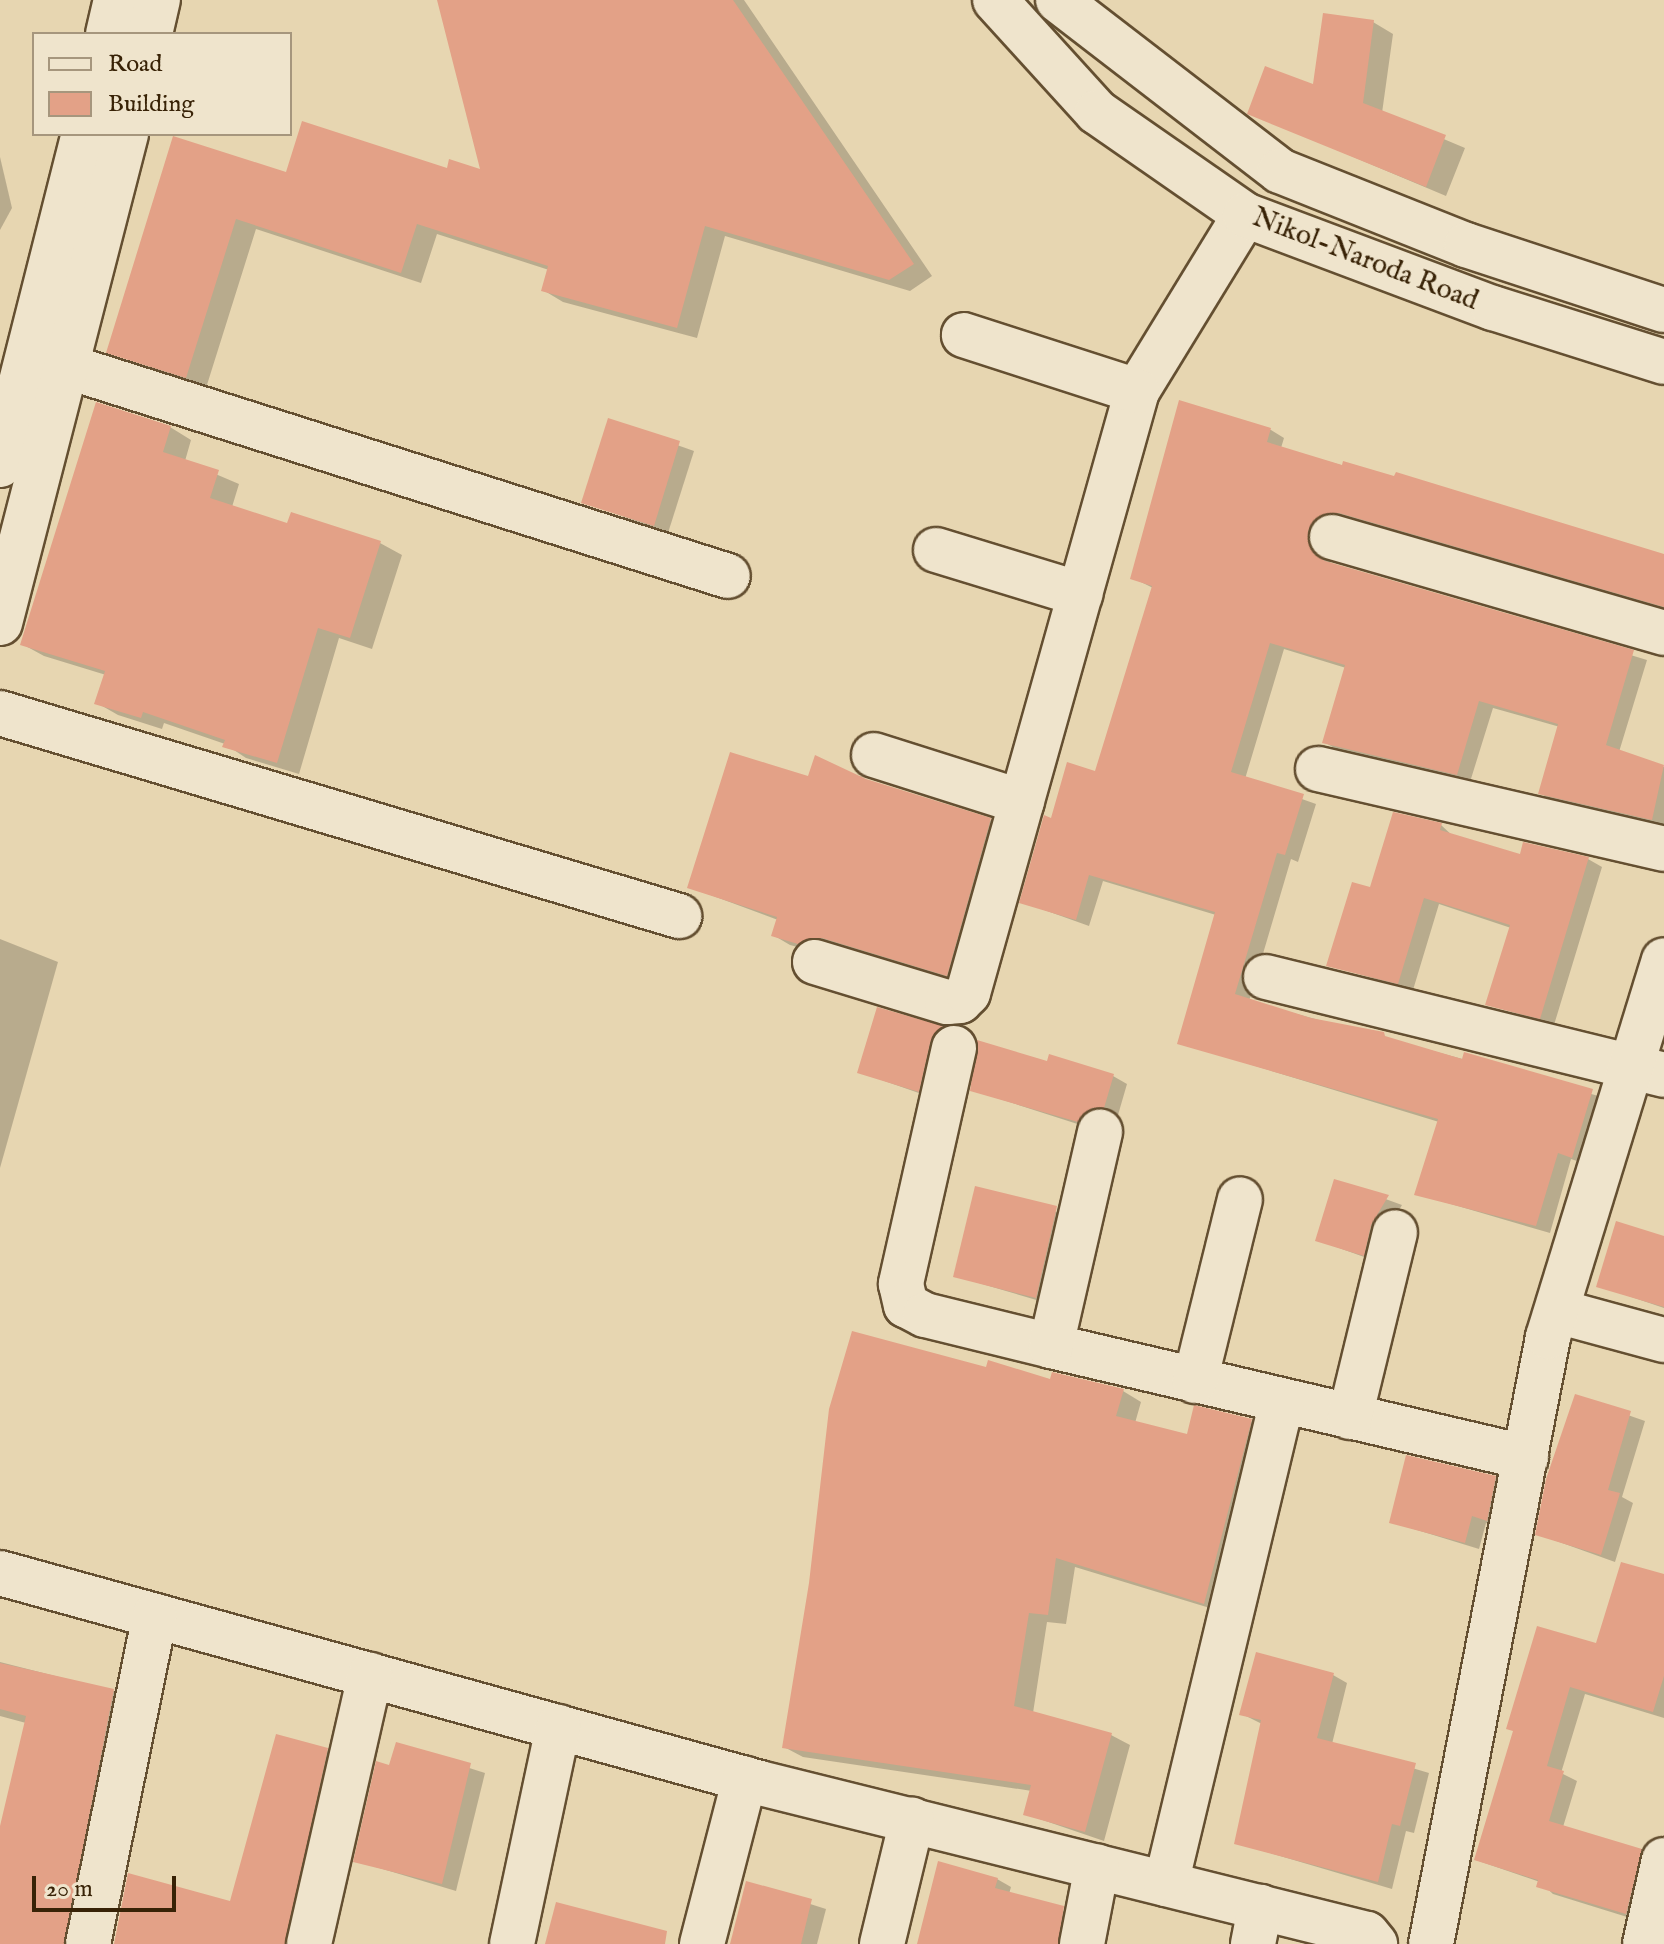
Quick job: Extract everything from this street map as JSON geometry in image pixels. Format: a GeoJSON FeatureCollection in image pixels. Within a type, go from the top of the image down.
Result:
{"type":"FeatureCollection","features":[{"type":"Feature","properties":{"kind":"street"},"geometry":{"type":"LineString","coordinates":[[108,32],[116,0]]}},
{"type":"Feature","properties":{"kind":"street"},"geometry":{"type":"LineString","coordinates":[[150,32],[158,0]]}},
{"type":"Feature","properties":{"kind":"street","name":"Nikol-Naroda Road"},"geometry":{"type":"LineString","coordinates":[[995,0],[1097,112],[1245,215],[1493,308],[1664,362]]}},
{"type":"Feature","properties":{"kind":"street"},"geometry":{"type":"LineString","coordinates":[[1058,0],[1280,171],[1466,245],[1664,310]]}},
{"type":"Feature","properties":{"kind":"street"},"geometry":{"type":"LineString","coordinates":[[0,465],[83,136]]}},
{"type":"Feature","properties":{"kind":"street"},"geometry":{"type":"LineString","coordinates":[[0,623],[69,367],[126,136]]}},
{"type":"Feature","properties":{"kind":"street"},"geometry":{"type":"LineString","coordinates":[[815,962],[960,1001],[968,993],[1137,391],[1245,215]]}},
{"type":"Feature","properties":{"kind":"street"},"geometry":{"type":"LineString","coordinates":[[964,335],[1137,391]]}},
{"type":"Feature","properties":{"kind":"street"},"geometry":{"type":"LineString","coordinates":[[69,367],[728,576]]}},
{"type":"Feature","properties":{"kind":"street"},"geometry":{"type":"LineString","coordinates":[[1332,537],[1664,633]]}},
{"type":"Feature","properties":{"kind":"street"},"geometry":{"type":"LineString","coordinates":[[936,550],[1080,594]]}},
{"type":"Feature","properties":{"kind":"street"},"geometry":{"type":"LineString","coordinates":[[0,713],[679,916]]}},
{"type":"Feature","properties":{"kind":"street"},"geometry":{"type":"LineString","coordinates":[[874,755],[1022,802]]}},
{"type":"Feature","properties":{"kind":"street"},"geometry":{"type":"LineString","coordinates":[[1318,769],[1664,849]]}},
{"type":"Feature","properties":{"kind":"street"},"geometry":{"type":"LineString","coordinates":[[1431,1944],[1557,1311],[1648,1070],[1664,960]]}},
{"type":"Feature","properties":{"kind":"street"},"geometry":{"type":"LineString","coordinates":[[1266,977],[1648,1070]]}},
{"type":"Feature","properties":{"kind":"street"},"geometry":{"type":"LineString","coordinates":[[954,1048],[901,1284],[906,1305],[925,1315],[1051,1346],[1526,1457]]}},
{"type":"Feature","properties":{"kind":"street"},"geometry":{"type":"LineString","coordinates":[[1051,1346],[1100,1132]]}},
{"type":"Feature","properties":{"kind":"street"},"geometry":{"type":"LineString","coordinates":[[1195,1381],[1240,1199]]}},
{"type":"Feature","properties":{"kind":"street"},"geometry":{"type":"LineString","coordinates":[[1350,1417],[1395,1232]]}},
{"type":"Feature","properties":{"kind":"street"},"geometry":{"type":"LineString","coordinates":[[1557,1311],[1664,1340]]}},
{"type":"Feature","properties":{"kind":"street"},"geometry":{"type":"LineString","coordinates":[[1166,1884],[1282,1401]]}},
{"type":"Feature","properties":{"kind":"street"},"geometry":{"type":"LineString","coordinates":[[0,1573],[745,1778],[1166,1884],[1256,1926],[1367,1934],[1375,1944]]}},
{"type":"Feature","properties":{"kind":"street"},"geometry":{"type":"LineString","coordinates":[[88,1944],[155,1616]]}},
{"type":"Feature","properties":{"kind":"street"},"geometry":{"type":"LineString","coordinates":[[309,1944],[370,1675]]}},
{"type":"Feature","properties":{"kind":"street"},"geometry":{"type":"LineString","coordinates":[[512,1944],[558,1727]]}},
{"type":"Feature","properties":{"kind":"street"},"geometry":{"type":"LineString","coordinates":[[702,1944],[745,1778]]}},
{"type":"Feature","properties":{"kind":"street"},"geometry":{"type":"LineString","coordinates":[[882,1944],[912,1820]]}},
{"type":"Feature","properties":{"kind":"street"},"geometry":{"type":"LineString","coordinates":[[1645,1944],[1664,1860]]}},
{"type":"Feature","properties":{"kind":"street"},"geometry":{"type":"LineString","coordinates":[[1082,1944],[1097,1866]]}},
{"type":"Feature","properties":{"kind":"building"},"geometry":{"type":"Polygon","coordinates":[[[437,0],[733,0],[914,264],[889,280],[705,226],[677,328],[541,291],[548,266],[417,224],[401,273],[236,219],[186,378],[106,353],[173,136],[286,172],[302,121],[447,168],[449,159],[480,169],[437,0]]]}},
{"type":"Feature","properties":{"kind":"building"},"geometry":{"type":"Polygon","coordinates":[[[1323,13],[1374,20],[1363,103],[1446,135],[1426,187],[1247,114],[1265,66],[1313,84],[1323,13]]]}},
{"type":"Feature","properties":{"kind":"building"},"geometry":{"type":"Polygon","coordinates":[[[1179,400],[1271,428],[1267,442],[1342,465],[1343,461],[1394,476],[1396,472],[1664,554],[1664,607],[1339,513],[1315,519],[1308,531],[1314,554],[1325,561],[1634,650],[1606,745],[1664,765],[1652,820],[1538,794],[1558,724],[1479,701],[1457,775],[1322,743],[1345,665],[1270,643],[1231,772],[1304,794],[1285,855],[1277,853],[1235,994],[1311,1018],[1384,1032],[1385,1036],[1462,1059],[1464,1052],[1593,1089],[1572,1158],[1558,1153],[1536,1226],[1414,1195],[1438,1119],[1177,1044],[1215,912],[1089,875],[1076,920],[1019,903],[1044,815],[1051,818],[1067,762],[1095,771],[1152,586],[1130,579],[1179,400]]]}},
{"type":"Feature","properties":{"kind":"building"},"geometry":{"type":"Polygon","coordinates":[[[96,402],[171,426],[163,452],[219,470],[210,498],[287,523],[291,512],[381,541],[350,638],[318,628],[277,763],[222,747],[225,740],[143,712],[141,718],[94,704],[105,671],[20,645],[96,402]]]}},
{"type":"Feature","properties":{"kind":"building"},"geometry":{"type":"Polygon","coordinates":[[[608,418],[680,441],[654,526],[581,503],[608,418]]]}},
{"type":"Feature","properties":{"kind":"building"},"geometry":{"type":"Polygon","coordinates":[[[730,752],[808,776],[815,755],[866,779],[991,818],[947,976],[822,938],[798,944],[771,936],[777,917],[687,888],[730,752]]]}},
{"type":"Feature","properties":{"kind":"building"},"geometry":{"type":"Polygon","coordinates":[[[1393,812],[1442,823],[1440,830],[1520,854],[1523,842],[1589,857],[1540,1019],[1485,1005],[1510,925],[1424,898],[1398,984],[1326,966],[1352,882],[1370,887],[1393,812]]]}},
{"type":"Feature","properties":{"kind":"building"},"geometry":{"type":"Polygon","coordinates":[[[877,1007],[943,1026],[930,1043],[919,1092],[857,1073],[877,1007]]]}},
{"type":"Feature","properties":{"kind":"building"},"geometry":{"type":"Polygon","coordinates":[[[977,1040],[1047,1061],[1049,1054],[1114,1074],[1104,1108],[1092,1108],[1078,1122],[970,1091],[977,1040]]]}},
{"type":"Feature","properties":{"kind":"building"},"geometry":{"type":"Polygon","coordinates":[[[1334,1179],[1389,1195],[1371,1225],[1364,1256],[1315,1241],[1334,1179]]]}},
{"type":"Feature","properties":{"kind":"building"},"geometry":{"type":"Polygon","coordinates":[[[975,1186],[1057,1206],[1036,1298],[953,1277],[975,1186]]]}},
{"type":"Feature","properties":{"kind":"building"},"geometry":{"type":"Polygon","coordinates":[[[1616,1221],[1664,1236],[1664,1307],[1596,1287],[1616,1221]]]}},
{"type":"Feature","properties":{"kind":"building"},"geometry":{"type":"Polygon","coordinates":[[[852,1331],[986,1367],[988,1360],[1050,1379],[1052,1372],[1124,1389],[1116,1416],[1187,1434],[1194,1405],[1252,1419],[1204,1604],[1056,1558],[1048,1615],[1029,1613],[1014,1706],[1112,1733],[1085,1832],[1023,1815],[1031,1785],[782,1748],[809,1583],[829,1409],[852,1331]]]}},
{"type":"Feature","properties":{"kind":"building"},"geometry":{"type":"Polygon","coordinates":[[[1575,1394],[1631,1411],[1608,1490],[1620,1493],[1601,1555],[1535,1535],[1546,1479],[1575,1394]]]}},
{"type":"Feature","properties":{"kind":"building"},"geometry":{"type":"Polygon","coordinates":[[[1406,1455],[1496,1476],[1487,1521],[1472,1516],[1465,1543],[1389,1523],[1406,1455]]]}},
{"type":"Feature","properties":{"kind":"building"},"geometry":{"type":"Polygon","coordinates":[[[1621,1562],[1664,1574],[1664,1676],[1653,1712],[1570,1687],[1547,1766],[1564,1771],[1549,1821],[1642,1849],[1626,1914],[1536,1887],[1538,1880],[1474,1860],[1513,1731],[1506,1729],[1537,1626],[1596,1643],[1621,1562]]]}},
{"type":"Feature","properties":{"kind":"building"},"geometry":{"type":"Polygon","coordinates":[[[1256,1652],[1334,1673],[1317,1738],[1416,1763],[1400,1826],[1392,1824],[1378,1882],[1234,1844],[1261,1720],[1239,1715],[1256,1652]]]}},
{"type":"Feature","properties":{"kind":"building"},"geometry":{"type":"Polygon","coordinates":[[[0,1663],[114,1689],[64,1944],[0,1944],[0,1826],[26,1716],[0,1709],[0,1663]]]}},
{"type":"Feature","properties":{"kind":"building"},"geometry":{"type":"Polygon","coordinates":[[[276,1734],[328,1748],[285,1944],[114,1944],[128,1873],[230,1901],[276,1734]]]}},
{"type":"Feature","properties":{"kind":"building"},"geometry":{"type":"Polygon","coordinates":[[[396,1742],[471,1763],[442,1884],[353,1862],[376,1761],[389,1765],[396,1742]]]}},
{"type":"Feature","properties":{"kind":"building"},"geometry":{"type":"Polygon","coordinates":[[[938,1861],[998,1878],[995,1888],[1064,1906],[1058,1944],[917,1944],[938,1861]]]}},
{"type":"Feature","properties":{"kind":"building"},"geometry":{"type":"Polygon","coordinates":[[[746,1881],[812,1899],[801,1944],[730,1944],[746,1881]]]}},
{"type":"Feature","properties":{"kind":"building"},"geometry":{"type":"Polygon","coordinates":[[[556,1902],[667,1931],[665,1944],[545,1944],[556,1902]]]}}]}
